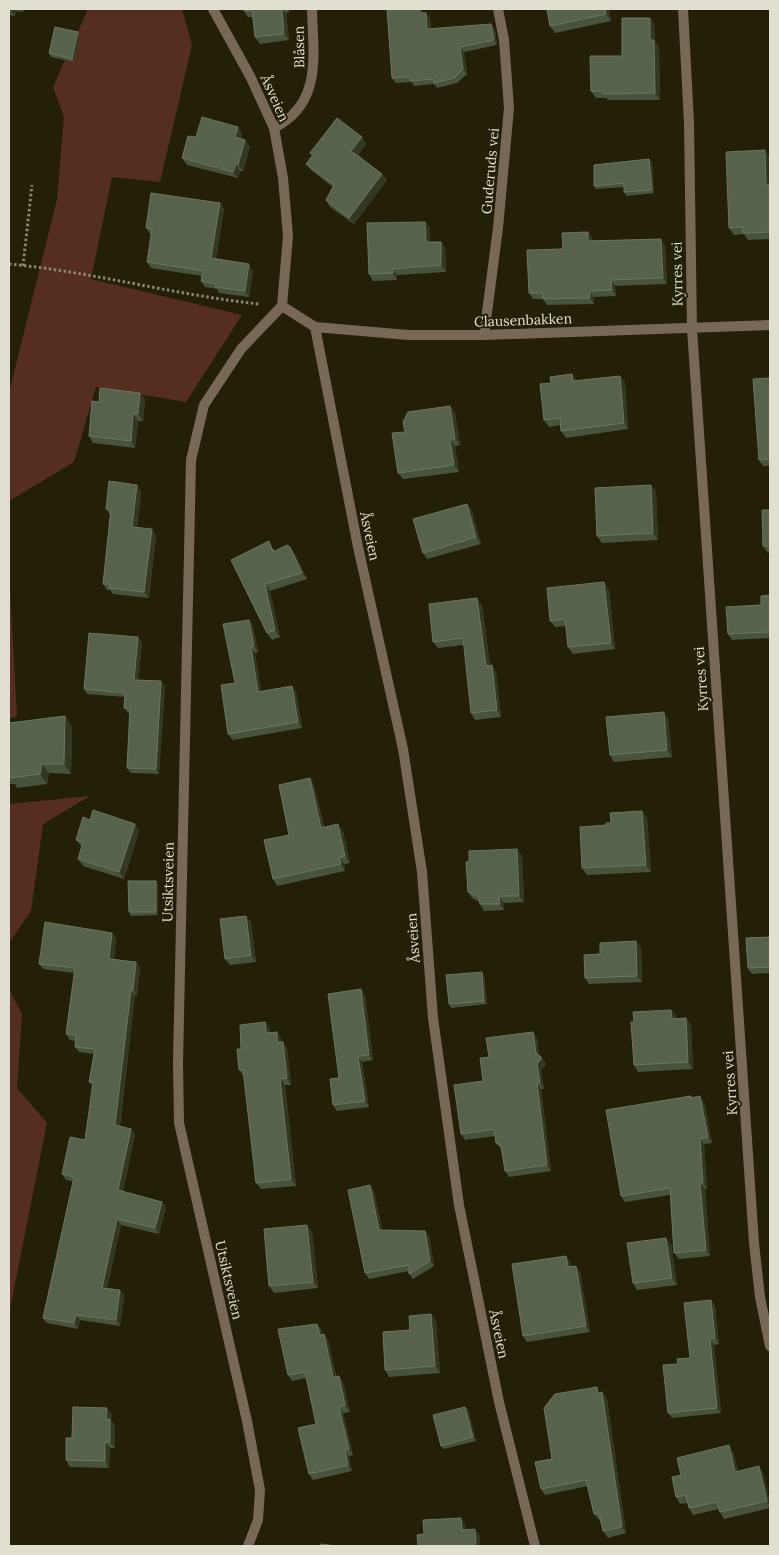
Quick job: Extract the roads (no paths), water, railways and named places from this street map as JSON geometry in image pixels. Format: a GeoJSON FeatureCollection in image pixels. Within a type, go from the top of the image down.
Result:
{"type":"FeatureCollection","features":[{"type":"Feature","properties":{"kind":"street","name":"Åsveien"},"geometry":{"type":"LineString","coordinates":[[213,9],[250,76],[274,128],[283,178],[288,236],[282,306]]}},
{"type":"Feature","properties":{"kind":"street","name":"Blåsen"},"geometry":{"type":"LineString","coordinates":[[274,128],[288,121],[304,102],[313,75],[312,9]]}},
{"type":"Feature","properties":{"kind":"street","name":"Guderuds vei"},"geometry":{"type":"LineString","coordinates":[[484,335],[498,228],[509,108],[504,40],[498,9]]}},
{"type":"Feature","properties":{"kind":"street","name":"Kyrres vei"},"geometry":{"type":"LineString","coordinates":[[683,9],[689,123],[692,329],[754,1243],[760,1297],[770,1346]]}},
{"type":"Feature","properties":{"kind":"street","name":"Clausenbakken"},"geometry":{"type":"LineString","coordinates":[[282,306],[316,327],[408,336],[770,326]]}},
{"type":"Feature","properties":{"kind":"street","name":"Utsiktsveien"},"geometry":{"type":"LineString","coordinates":[[248,1546],[258,1520],[260,1490],[247,1421],[179,1123],[178,1063],[190,460],[204,405],[241,349],[282,306]]}},
{"type":"Feature","properties":{"kind":"street","name":"Åsveien"},"geometry":{"type":"LineString","coordinates":[[316,327],[358,546],[402,748],[422,872],[433,1018],[459,1206],[499,1402],[535,1546]]}}]}
